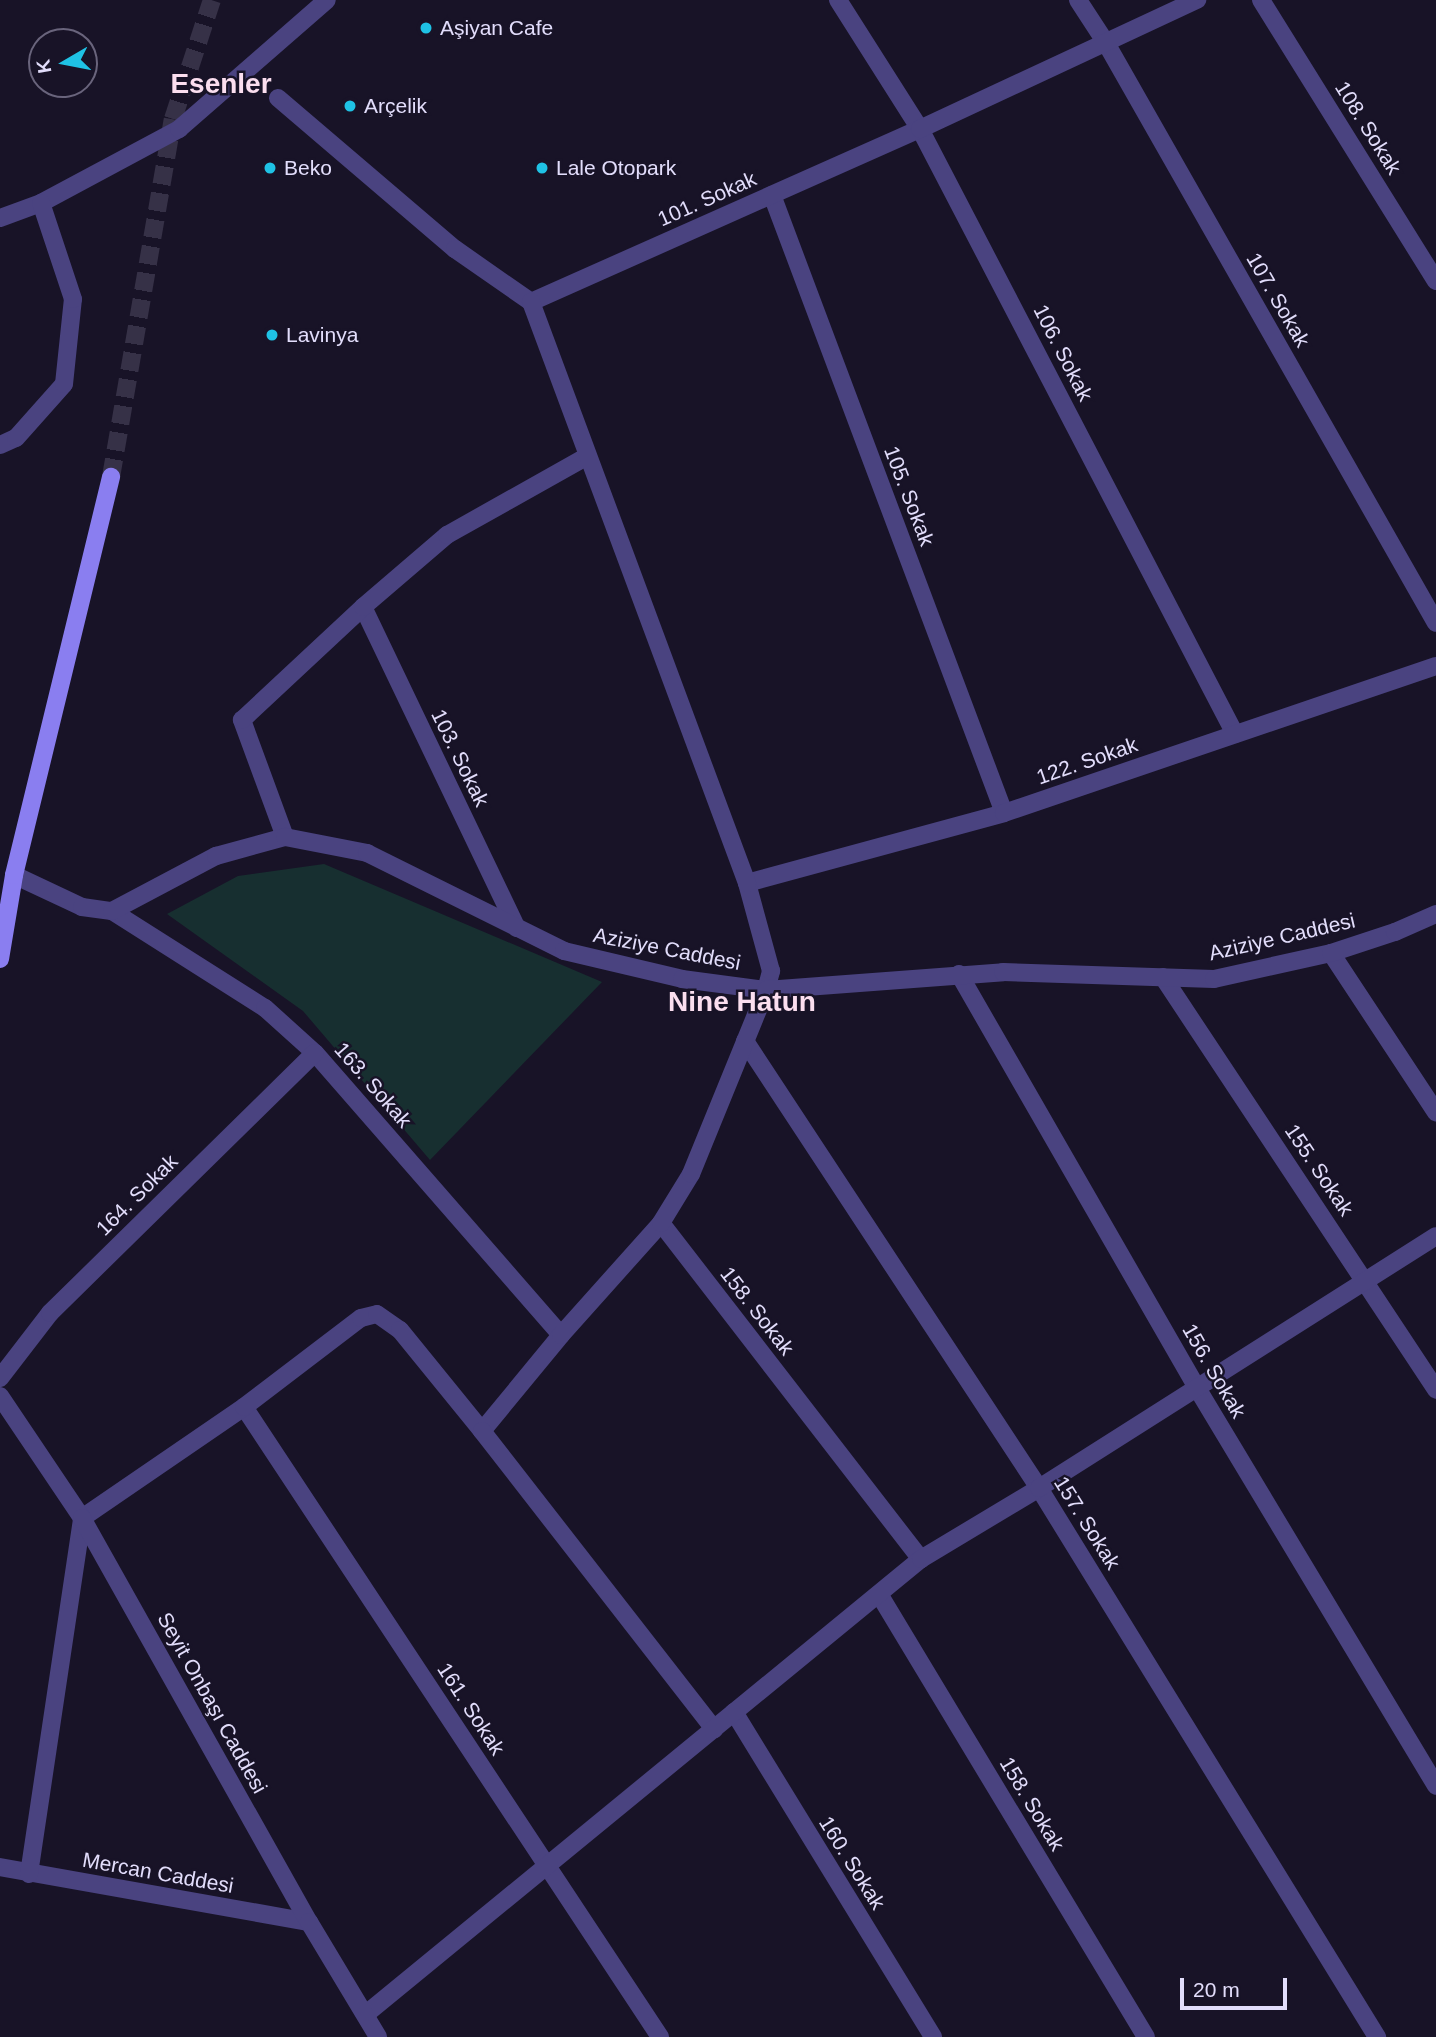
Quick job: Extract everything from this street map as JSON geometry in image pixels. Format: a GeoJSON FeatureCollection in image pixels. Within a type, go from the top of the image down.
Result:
{"type":"FeatureCollection","features":[{"type":"Feature","properties":{"kind":"main road"},"geometry":{"type":"LineString","coordinates":[[0,959],[5,876],[111,477]]}},
{"type":"Feature","properties":{"kind":"street"},"geometry":{"type":"LineString","coordinates":[[0,218],[41,202],[179,129],[327,0]]}},
{"type":"Feature","properties":{"kind":"street","name":"106. Sokak"},"geometry":{"type":"LineString","coordinates":[[838,0],[920,129],[1235,734]]}},
{"type":"Feature","properties":{"kind":"street","name":"107. Sokak"},"geometry":{"type":"LineString","coordinates":[[1078,0],[1436,624]]}},
{"type":"Feature","properties":{"kind":"street","name":"101. Sokak"},"geometry":{"type":"LineString","coordinates":[[531,302],[920,129],[1197,0]]}},
{"type":"Feature","properties":{"kind":"street","name":"108. Sokak"},"geometry":{"type":"LineString","coordinates":[[1261,0],[1436,281]]}},
{"type":"Feature","properties":{"kind":"street"},"geometry":{"type":"LineString","coordinates":[[278,98],[455,249],[531,302],[586,457],[747,883],[771,971],[766,990],[691,1174],[661,1223],[561,1335],[482,1431]]}},
{"type":"Feature","properties":{"kind":"street","name":"105. Sokak"},"geometry":{"type":"LineString","coordinates":[[772,195],[1004,813]]}},
{"type":"Feature","properties":{"kind":"street"},"geometry":{"type":"LineString","coordinates":[[0,445],[16,438],[64,384],[73,299],[41,202]]}},
{"type":"Feature","properties":{"kind":"street"},"geometry":{"type":"LineString","coordinates":[[285,837],[242,720],[362,607],[447,535],[586,457]]}},
{"type":"Feature","properties":{"kind":"street","name":"103. Sokak"},"geometry":{"type":"LineString","coordinates":[[362,607],[517,928]]}},
{"type":"Feature","properties":{"kind":"street","name":"122. Sokak"},"geometry":{"type":"LineString","coordinates":[[747,883],[1004,813],[1436,666]]}},
{"type":"Feature","properties":{"kind":"street","name":"Aziziye Caddesi"},"geometry":{"type":"LineString","coordinates":[[112,911],[216,856],[285,837],[367,853],[564,951],[682,979],[766,990],[1003,972],[1214,979],[1331,953],[1435,916]]}},
{"type":"Feature","properties":{"kind":"street"},"geometry":{"type":"LineString","coordinates":[[5,876],[82,907],[112,911]]}},
{"type":"Feature","properties":{"kind":"street","name":"163. Sokak"},"geometry":{"type":"LineString","coordinates":[[112,911],[265,1008],[315,1053],[561,1335]]}},
{"type":"Feature","properties":{"kind":"street"},"geometry":{"type":"LineString","coordinates":[[1331,953],[1436,1112]]}},
{"type":"Feature","properties":{"kind":"street","name":"156. Sokak"},"geometry":{"type":"LineString","coordinates":[[959,974],[1197,1388],[1436,1786]]}},
{"type":"Feature","properties":{"kind":"street","name":"155. Sokak"},"geometry":{"type":"LineString","coordinates":[[1163,977],[1436,1390]]}},
{"type":"Feature","properties":{"kind":"street","name":"157. Sokak"},"geometry":{"type":"LineString","coordinates":[[745,1041],[1039,1488],[1377,2037]]}},
{"type":"Feature","properties":{"kind":"street","name":"164. Sokak"},"geometry":{"type":"LineString","coordinates":[[0,1378],[50,1313],[315,1053]]}},
{"type":"Feature","properties":{"kind":"street","name":"158. Sokak"},"geometry":{"type":"LineString","coordinates":[[661,1223],[921,1559]]}},
{"type":"Feature","properties":{"kind":"street"},"geometry":{"type":"LineString","coordinates":[[366,2014],[921,1559],[1039,1488],[1436,1236]]}},
{"type":"Feature","properties":{"kind":"street"},"geometry":{"type":"LineString","coordinates":[[29,1874],[82,1518],[244,1407],[360,1318],[377,1314],[400,1330],[714,1729]]}},
{"type":"Feature","properties":{"kind":"street","name":"Seyit Onbaşı Caddesi"},"geometry":{"type":"LineString","coordinates":[[0,1396],[82,1518],[309,1922],[366,2014],[377,2037]]}},
{"type":"Feature","properties":{"kind":"street","name":"161. Sokak"},"geometry":{"type":"LineString","coordinates":[[244,1407],[660,2037]]}},
{"type":"Feature","properties":{"kind":"street","name":"158. Sokak"},"geometry":{"type":"LineString","coordinates":[[879,1594],[1146,2037]]}},
{"type":"Feature","properties":{"kind":"street","name":"160. Sokak"},"geometry":{"type":"LineString","coordinates":[[734,1712],[933,2037]]}},
{"type":"Feature","properties":{"kind":"street","name":"Mercan Caddesi"},"geometry":{"type":"LineString","coordinates":[[0,1867],[309,1922]]}},
{"type":"Feature","properties":{"kind":"green space"},"geometry":{"type":"Polygon","coordinates":[[[324,864],[602,982],[430,1160],[303,1011],[167,914],[238,876],[324,864]]]}},
{"type":"Feature","properties":{"kind":"tunnel"},"geometry":{"type":"LineString","coordinates":[[111,477],[173,119],[212,0]]}},
{"type":"Feature","properties":{"kind":"place","name":"Aşiyan Cafe"},"geometry":{"type":"Point","coordinates":[426,28]}},
{"type":"Feature","properties":{"kind":"place","name":"Arçelik"},"geometry":{"type":"Point","coordinates":[350,106]}},
{"type":"Feature","properties":{"kind":"place","name":"Beko"},"geometry":{"type":"Point","coordinates":[270,168]}},
{"type":"Feature","properties":{"kind":"place","name":"Lale Otopark"},"geometry":{"type":"Point","coordinates":[542,168]}},
{"type":"Feature","properties":{"kind":"place","name":"Lavinya"},"geometry":{"type":"Point","coordinates":[272,335]}},
{"type":"Feature","properties":{"kind":"district","name":"Esenler"},"geometry":{"type":"Point","coordinates":[221,84]}},
{"type":"Feature","properties":{"kind":"district","name":"Nine Hatun"},"geometry":{"type":"Point","coordinates":[742,1002]}}]}
